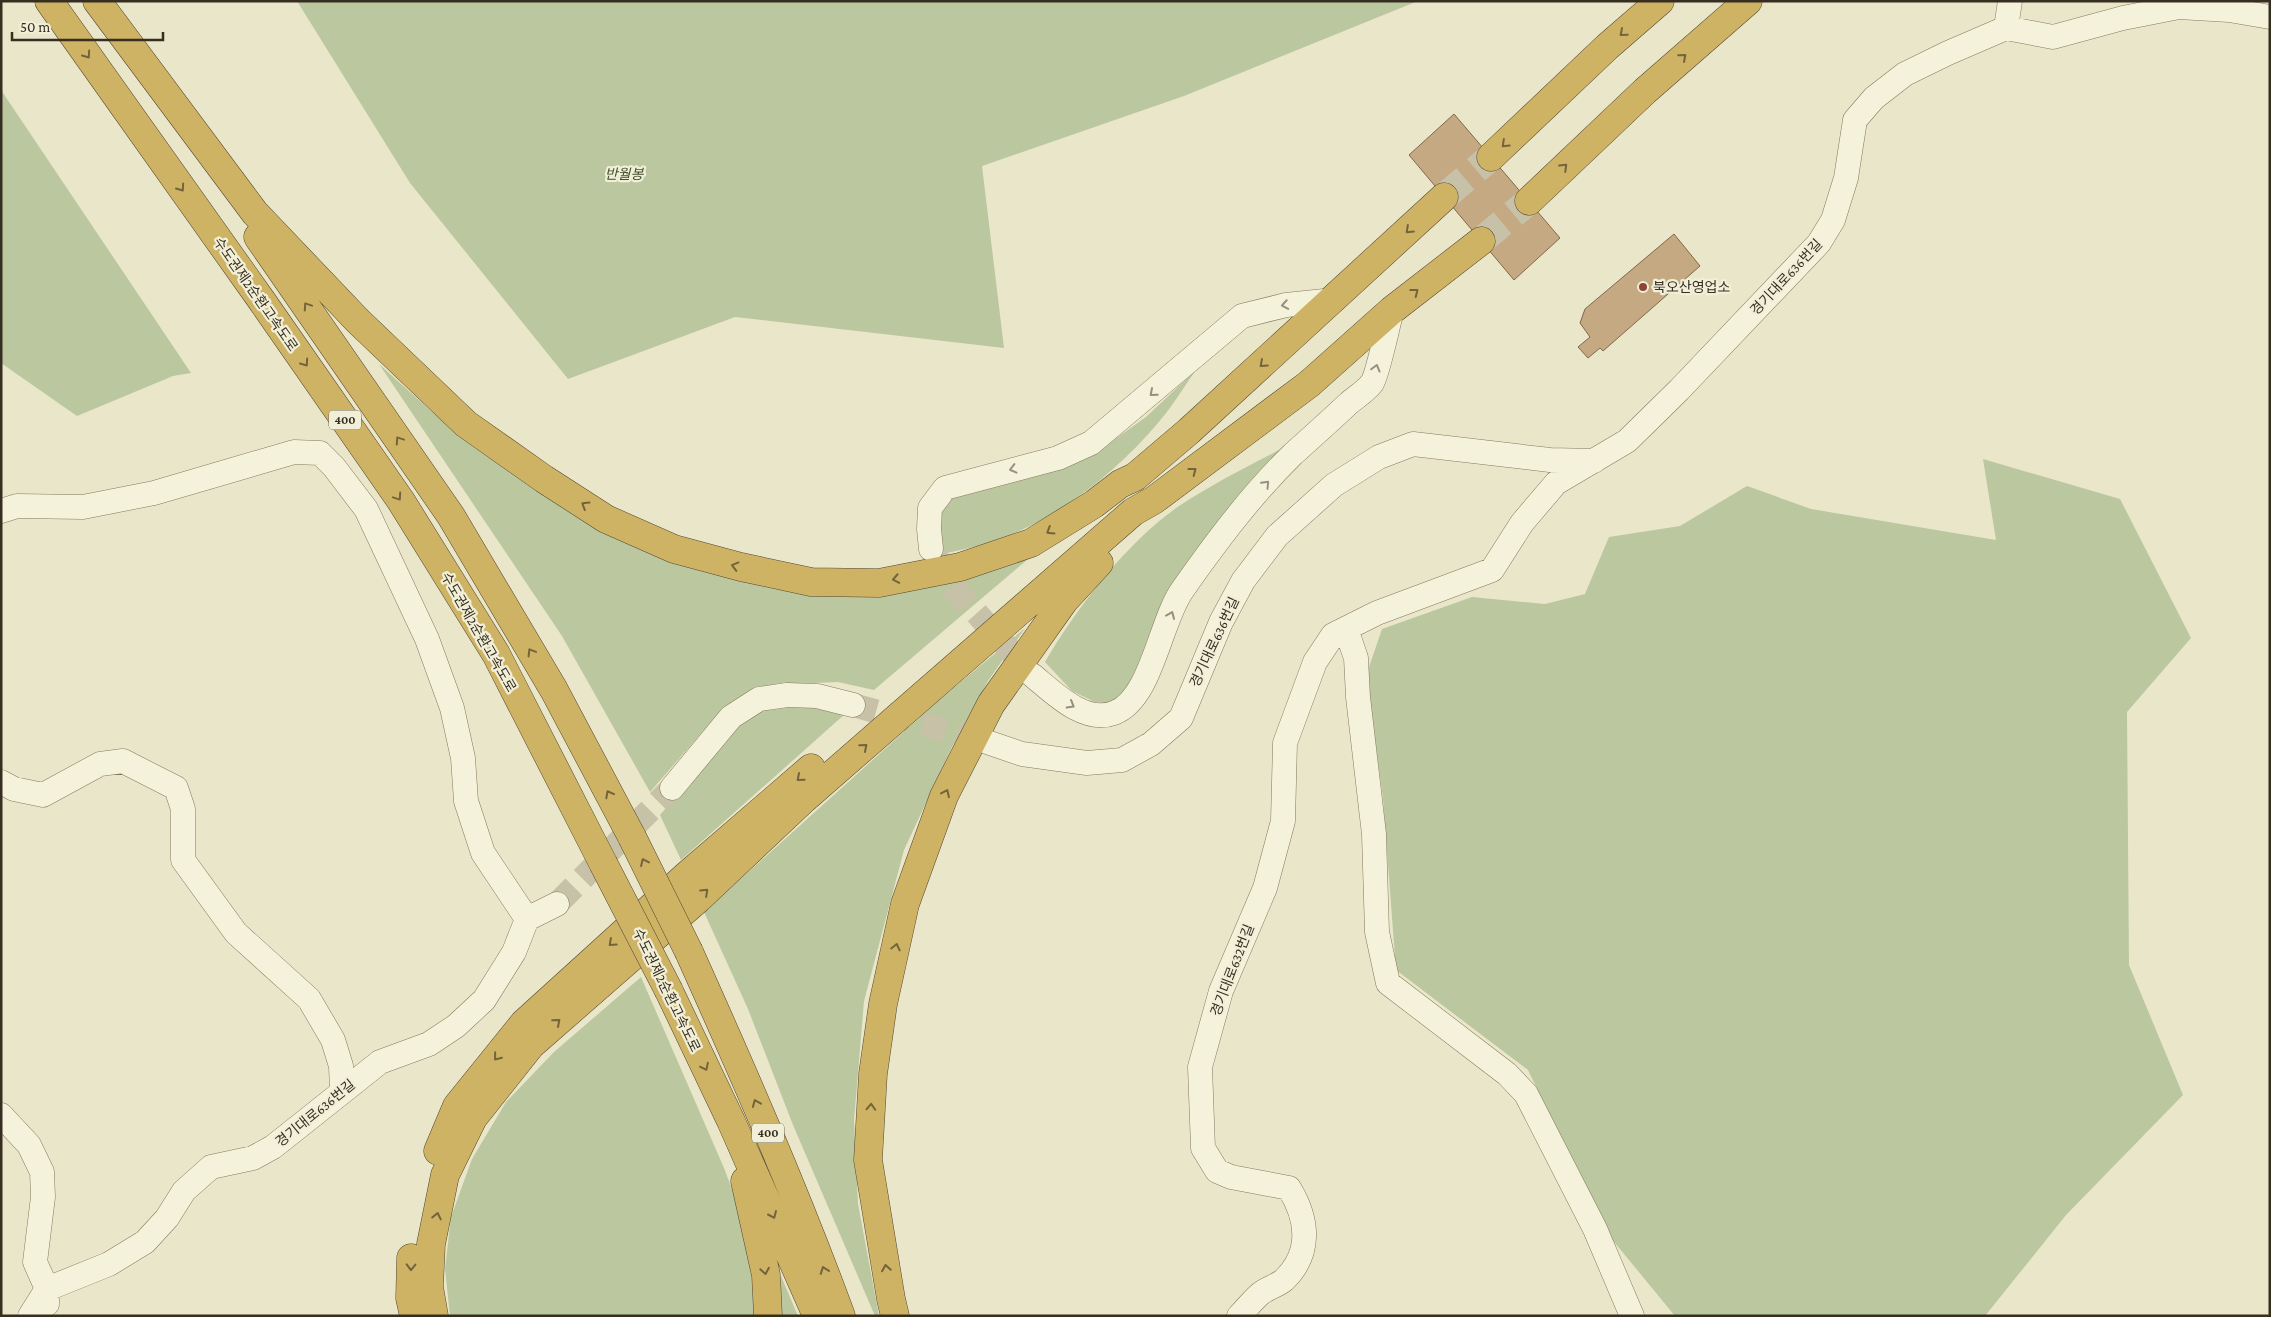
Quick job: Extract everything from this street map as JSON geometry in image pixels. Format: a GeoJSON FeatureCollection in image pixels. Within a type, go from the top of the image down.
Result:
{"type":"FeatureCollection","features":[{"type":"Feature","properties":{"kind":"highway","name":"수도권제2순환고속도로"},"geometry":{"type":"LineString","coordinates":[[49,1],[401,501],[496,654],[669,992],[731,1121],[817,1316]]}},
{"type":"Feature","properties":{"kind":"highway","name":"400"},"geometry":{"type":"LineString","coordinates":[[85,1],[279,265],[451,516],[554,690],[632,837],[689,952],[745,1077],[818,1252],[841,1316]]}},
{"type":"Feature","properties":{"kind":"highway"},"geometry":{"type":"LineString","coordinates":[[97,1],[255,213],[358,321],[466,424],[544,479],[606,519],[674,549],[741,567],[811,582],[879,582],[960,568],[1031,543],[1094,504],[1120,484],[1135,477],[1189,431],[1334,300],[1444,197]]}},
{"type":"Feature","properties":{"kind":"highway"},"geometry":{"type":"LineString","coordinates":[[1491,157],[1607,47],[1660,1]]}},
{"type":"Feature","properties":{"kind":"highway"},"geometry":{"type":"LineString","coordinates":[[1529,201],[1645,91],[1748,1]]}},
{"type":"Feature","properties":{"kind":"highway"},"geometry":{"type":"LineString","coordinates":[[434,1316],[429,1287],[431,1244],[445,1175],[473,1118],[530,1045],[698,899],[804,800],[1133,512],[1154,500],[1309,384],[1392,310],[1481,241]]}},
{"type":"Feature","properties":{"kind":"highway"},"geometry":{"type":"LineString","coordinates":[[414,1316],[410,1298],[412,1244],[423,1189],[457,1106],[524,1023],[687,875],[1127,493],[1135,477]]}},
{"type":"Feature","properties":{"kind":"highway"},"geometry":{"type":"LineString","coordinates":[[895,1316],[868,1160],[873,1074],[883,1004],[905,904],[944,796],[991,704],[1064,601],[1141,519],[1154,500]]}},
{"type":"Feature","properties":{"kind":"highway"},"geometry":{"type":"LineString","coordinates":[[731,1121],[766,1275],[768,1316]]}},
{"type":"Feature","properties":{"kind":"street"},"geometry":{"type":"LineString","coordinates":[[2010,1],[2006,28],[2053,37],[2123,18],[2179,7],[2229,10],[2270,17]]}},
{"type":"Feature","properties":{"kind":"street","name":"경기대로636번길"},"geometry":{"type":"LineString","coordinates":[[1316,662],[1333,635],[1377,613],[1492,570],[1522,523],[1556,483],[1627,441],[1819,243],[1833,220],[1846,178],[1856,120],[1874,98],[1905,74],[1948,52],[2006,28]]}},
{"type":"Feature","properties":{"kind":"street"},"geometry":{"type":"LineString","coordinates":[[931,549],[929,529],[930,508],[946,488],[1058,458],[1091,443],[1242,316],[1286,305],[1334,300]]}},
{"type":"Feature","properties":{"kind":"street"},"geometry":{"type":"LineString","coordinates":[[1032,675],[1060,698],[1083,712],[1100,716],[1116,712],[1131,701],[1146,680],[1158,644],[1181,592],[1242,509],[1292,456],[1372,382],[1392,310]]}},
{"type":"Feature","properties":{"kind":"street","name":"경기대로636번길"},"geometry":{"type":"LineString","coordinates":[[987,742],[1022,754],[1087,763],[1122,760],[1151,744],[1181,718],[1221,622],[1243,581],[1277,536],[1334,485],[1379,457],[1413,444],[1550,460],[1596,460]]}},
{"type":"Feature","properties":{"kind":"street"},"geometry":{"type":"LineString","coordinates":[[1,511],[17,506],[83,507],[154,493],[208,475],[294,452],[320,453],[334,467],[366,509],[427,639],[452,708],[463,758],[466,801],[483,853],[527,919],[557,904]]}},
{"type":"Feature","properties":{"kind":"street"},"geometry":{"type":"LineString","coordinates":[[1346,629],[1356,658],[1358,697],[1374,834],[1377,932],[1388,983],[1507,1074],[1526,1094],[1595,1229],[1632,1316]]}},
{"type":"Feature","properties":{"kind":"street","name":"경기대로632번길"},"geometry":{"type":"LineString","coordinates":[[1239,1316],[1260,1294],[1283,1280],[1299,1259],[1304,1240],[1304,1224],[1297,1202],[1289,1188],[1231,1177],[1217,1171],[1203,1148],[1200,1067],[1221,992],[1265,888],[1283,821],[1284,743],[1316,662]]}},
{"type":"Feature","properties":{"kind":"street"},"geometry":{"type":"LineString","coordinates":[[672,788],[731,717],[759,699],[787,695],[817,696],[853,705]]}},
{"type":"Feature","properties":{"kind":"street"},"geometry":{"type":"LineString","coordinates":[[1,782],[14,789],[43,795],[100,764],[123,762],[176,788],[183,809],[183,860],[236,933],[309,999],[333,1040],[341,1066],[342,1091]]}},
{"type":"Feature","properties":{"kind":"street","name":"경기대로636번길"},"geometry":{"type":"LineString","coordinates":[[46,1289],[109,1264],[145,1242],[167,1218],[184,1192],[211,1167],[253,1158],[273,1147],[380,1062],[429,1044],[456,1026],[484,1000],[514,952],[527,919]]}},
{"type":"Feature","properties":{"kind":"street"},"geometry":{"type":"LineString","coordinates":[[1,1115],[29,1145],[42,1172],[43,1197],[35,1262],[46,1289],[48,1316]]}},
{"type":"Feature","properties":{"kind":"street"},"geometry":{"type":"LineString","coordinates":[[30,1316],[46,1289]]}},
{"type":"Feature","properties":{"kind":"green space","name":"반월봉"},"geometry":{"type":"Polygon","coordinates":[[[297,1],[1418,1],[1184,96],[982,166],[1004,348],[735,317],[568,379],[410,183],[297,1]]]}},
{"type":"Feature","properties":{"kind":"green space"},"geometry":{"type":"Polygon","coordinates":[[[1,90],[191,373],[173,376],[77,416],[1,363],[1,90]]]}},
{"type":"Feature","properties":{"kind":"green space"},"geometry":{"type":"Polygon","coordinates":[[[379,364],[441,420],[533,486],[788,588],[1034,554],[874,690],[838,682],[789,684],[751,692],[717,715],[650,792],[562,636],[379,364]]]}},
{"type":"Feature","properties":{"kind":"green space"},"geometry":{"type":"Polygon","coordinates":[[[1196,370],[1168,410],[1141,442],[1103,478],[1082,494],[1061,509],[1015,533],[985,544],[943,554],[939,543],[941,505],[952,495],[1104,447],[1146,417],[1196,370]]]}},
{"type":"Feature","properties":{"kind":"green space"},"geometry":{"type":"Polygon","coordinates":[[[1283,448],[1148,649],[1124,695],[1107,703],[1095,702],[1072,691],[1045,662],[1072,619],[1104,577],[1140,538],[1179,506],[1243,468],[1283,448]]]}},
{"type":"Feature","properties":{"kind":"green space"},"geometry":{"type":"Polygon","coordinates":[[[1983,459],[2120,499],[2191,638],[2127,712],[2129,965],[2183,1095],[2066,1215],[1985,1316],[1675,1316],[1606,1232],[1528,1070],[1396,970],[1383,798],[1366,676],[1382,629],[1472,597],[1545,604],[1585,594],[1609,537],[1680,526],[1747,486],[1811,509],[1996,540],[1983,459]]]}},
{"type":"Feature","properties":{"kind":"green space"},"geometry":{"type":"Polygon","coordinates":[[[1025,628],[988,681],[951,749],[904,850],[864,1001],[854,1120],[858,1204],[879,1316],[875,1316],[793,1125],[748,1009],[704,912],[937,702],[1025,628]]]}},
{"type":"Feature","properties":{"kind":"green space"},"geometry":{"type":"Polygon","coordinates":[[[783,703],[810,705],[845,714],[681,860],[660,815],[742,719],[783,703]]]}},
{"type":"Feature","properties":{"kind":"green space"},"geometry":{"type":"Polygon","coordinates":[[[641,977],[724,1168],[742,1216],[753,1266],[755,1316],[450,1316],[445,1269],[451,1217],[472,1159],[506,1102],[554,1052],[641,977]]]}},
{"type":"Feature","properties":{"kind":"green space"},"geometry":{"type":"Polygon","coordinates":[[[781,1276],[798,1316],[781,1316],[781,1276]]]}},
{"type":"Feature","properties":{"kind":"building"},"geometry":{"type":"Polygon","coordinates":[[[1454,114],[1560,238],[1514,280],[1409,155],[1454,114]]]}},
{"type":"Feature","properties":{"kind":"building","name":"북오산영업소"},"geometry":{"type":"Polygon","coordinates":[[[1674,234],[1700,266],[1603,351],[1600,348],[1588,358],[1578,347],[1590,337],[1580,323],[1585,309],[1674,234]]]}},
{"type":"Feature","properties":{"kind":"tunnel"},"geometry":{"type":"LineString","coordinates":[[1444,197],[1491,157]]}},
{"type":"Feature","properties":{"kind":"tunnel"},"geometry":{"type":"LineString","coordinates":[[1481,241],[1529,201]]}},
{"type":"Feature","properties":{"kind":"tunnel"},"geometry":{"type":"LineString","coordinates":[[935,555],[954,588],[1032,675]]}},
{"type":"Feature","properties":{"kind":"tunnel"},"geometry":{"type":"LineString","coordinates":[[853,705],[987,742]]}},
{"type":"Feature","properties":{"kind":"tunnel"},"geometry":{"type":"LineString","coordinates":[[557,904],[672,788]]}},
{"type":"Feature","properties":{"kind":"place","name":"북오산영업소"},"geometry":{"type":"Point","coordinates":[1643,287]}}]}
